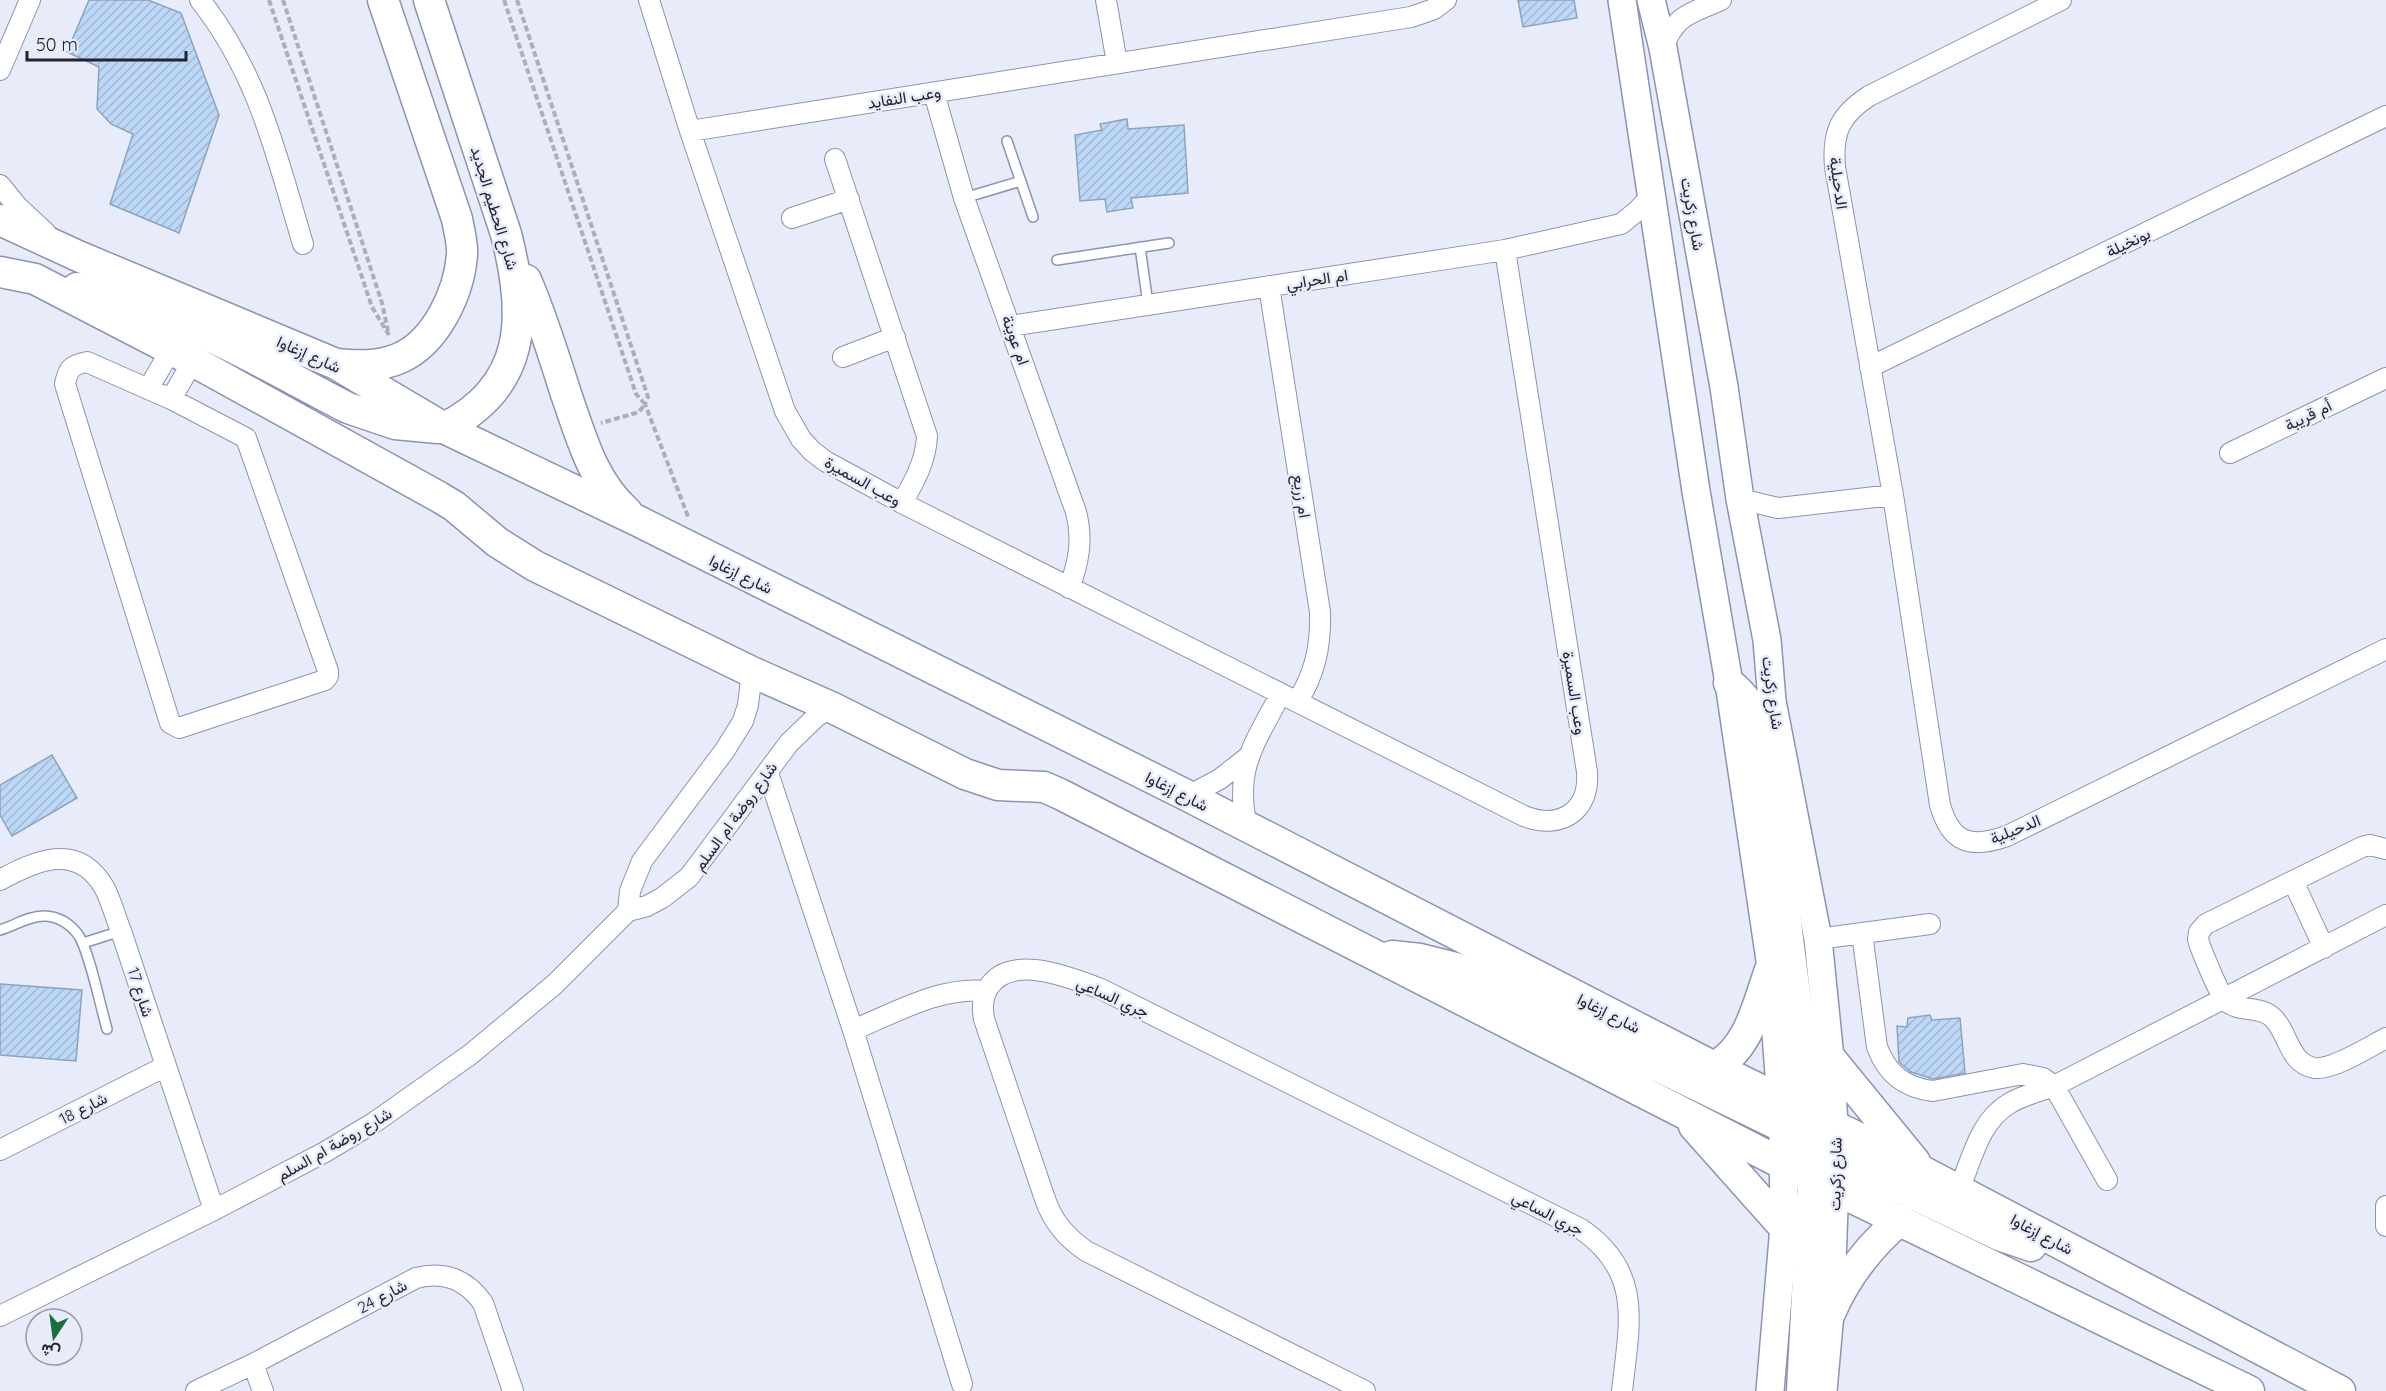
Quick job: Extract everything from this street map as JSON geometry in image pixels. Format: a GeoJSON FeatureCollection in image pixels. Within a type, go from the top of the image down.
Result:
{"type":"FeatureCollection","features":[{"type":"Feature","properties":{"kind":"main road"},"geometry":{"type":"LineString","coordinates":[[336,364],[358,366],[380,364],[400,358],[413,349],[432,330],[448,308],[458,283],[462,254],[457,219],[383,0]]}},
{"type":"Feature","properties":{"kind":"main road","name":"شارع الحطيم الجديد"},"geometry":{"type":"LineString","coordinates":[[429,0],[506,234],[519,294],[520,322],[515,348],[505,372],[491,393],[456,422],[444,428]]}},
{"type":"Feature","properties":{"kind":"main road","name":"شارع زكريت"},"geometry":{"type":"LineString","coordinates":[[1622,0],[1771,967],[1813,1142],[1830,1313],[1823,1391]]}},
{"type":"Feature","properties":{"kind":"main road","name":"شارع زكريت"},"geometry":{"type":"LineString","coordinates":[[1651,1],[1663,48],[1724,387],[1740,499],[1767,640],[1772,701],[1818,939],[1830,1058],[1813,1142]]}},
{"type":"Feature","properties":{"kind":"main road","name":"شارع إزغاوا"},"geometry":{"type":"LineString","coordinates":[[0,220],[336,364],[444,428],[638,521],[1188,796],[1714,1067],[1813,1142],[1900,1220],[2249,1391]]}},
{"type":"Feature","properties":{"kind":"main road"},"geometry":{"type":"LineString","coordinates":[[506,234],[537,306],[586,452],[598,477],[618,504],[638,521]]}},
{"type":"Feature","properties":{"kind":"main road"},"geometry":{"type":"LineString","coordinates":[[0,239],[71,252]]}},
{"type":"Feature","properties":{"kind":"main road","name":"شارع إزغاوا"},"geometry":{"type":"LineString","coordinates":[[0,272],[35,279],[182,356],[446,502],[497,542],[535,566],[752,672],[831,707],[980,781],[1044,787],[1783,1164],[1813,1142]]}},
{"type":"Feature","properties":{"kind":"main road"},"geometry":{"type":"LineString","coordinates":[[35,279],[100,293],[171,318],[372,418],[394,424],[444,428]]}},
{"type":"Feature","properties":{"kind":"main road"},"geometry":{"type":"LineString","coordinates":[[1729,683],[1747,700],[1759,722],[1762,734],[1813,1142],[1802,1391]]}},
{"type":"Feature","properties":{"kind":"main road"},"geometry":{"type":"LineString","coordinates":[[1374,955],[1420,958],[1456,968],[2014,1241],[2050,1249],[2070,1249]]}},
{"type":"Feature","properties":{"kind":"main road"},"geometry":{"type":"LineString","coordinates":[[1714,1067],[1729,1058],[1743,1041],[1771,967]]}},
{"type":"Feature","properties":{"kind":"main road"},"geometry":{"type":"LineString","coordinates":[[1830,1058],[1923,1171]]}},
{"type":"Feature","properties":{"kind":"main road"},"geometry":{"type":"LineString","coordinates":[[1682,1113],[1784,1227]]}},
{"type":"Feature","properties":{"kind":"main road","name":"شارع إزغاوا"},"geometry":{"type":"LineString","coordinates":[[1813,1142],[1923,1171],[2340,1391]]}},
{"type":"Feature","properties":{"kind":"main road"},"geometry":{"type":"LineString","coordinates":[[1770,1391],[1784,1227],[1783,1164]]}},
{"type":"Feature","properties":{"kind":"main road"},"geometry":{"type":"LineString","coordinates":[[1830,1313],[1842,1287],[1858,1262],[1871,1246],[1900,1220]]}},
{"type":"Feature","properties":{"kind":"street"},"geometry":{"type":"LineString","coordinates":[[0,70],[30,0]]}},
{"type":"Feature","properties":{"kind":"street"},"geometry":{"type":"LineString","coordinates":[[200,0],[228,39],[256,93],[268,124],[303,244]]}},
{"type":"Feature","properties":{"kind":"street","name":"وعب السميرة"},"geometry":{"type":"LineString","coordinates":[[649,0],[690,131],[792,425],[812,451],[825,461],[902,503],[1288,699],[1535,821],[1547,822],[1570,815],[1585,796],[1588,784],[1505,250]]}},
{"type":"Feature","properties":{"kind":"street"},"geometry":{"type":"LineString","coordinates":[[1106,0],[1117,63]]}},
{"type":"Feature","properties":{"kind":"street","name":"وعب النفايد"},"geometry":{"type":"LineString","coordinates":[[690,131],[1423,15],[1446,0]]}},
{"type":"Feature","properties":{"kind":"street"},"geometry":{"type":"LineString","coordinates":[[1663,48],[1668,34],[1687,13],[1721,0]]}},
{"type":"Feature","properties":{"kind":"street","name":"الدحيلية"},"geometry":{"type":"LineString","coordinates":[[2061,0],[1869,96],[1851,108],[1841,122],[1836,137],[1835,167],[1893,495],[1940,805],[1945,823],[1953,835],[1970,841],[1990,842],[2007,836],[2386,649]]}},
{"type":"Feature","properties":{"kind":"street"},"geometry":{"type":"LineString","coordinates":[[1651,1],[1687,13]]}},
{"type":"Feature","properties":{"kind":"street","name":"ام عوينة"},"geometry":{"type":"LineString","coordinates":[[934,93],[964,198],[1011,326],[1079,525],[1080,550],[1069,588]]}},
{"type":"Feature","properties":{"kind":"street","name":"بونخيلة"},"geometry":{"type":"LineString","coordinates":[[1870,367],[2386,116]]}},
{"type":"Feature","properties":{"kind":"street"},"geometry":{"type":"LineString","coordinates":[[835,159],[927,436],[923,460],[902,503]]}},
{"type":"Feature","properties":{"kind":"street"},"geometry":{"type":"LineString","coordinates":[[0,184],[17,207],[71,252]]}},
{"type":"Feature","properties":{"kind":"street","name":"ام الحرابي"},"geometry":{"type":"LineString","coordinates":[[1011,326],[1505,250],[1621,224],[1652,195]]}},
{"type":"Feature","properties":{"kind":"street"},"geometry":{"type":"LineString","coordinates":[[792,218],[849,199]]}},
{"type":"Feature","properties":{"kind":"street"},"geometry":{"type":"LineString","coordinates":[[1621,224],[1642,231],[1660,243]]}},
{"type":"Feature","properties":{"kind":"street","name":"ام زريع"},"geometry":{"type":"LineString","coordinates":[[1269,286],[1320,612],[1321,632],[1316,661],[1306,688],[1288,699]]}},
{"type":"Feature","properties":{"kind":"street"},"geometry":{"type":"LineString","coordinates":[[843,357],[895,337]]}},
{"type":"Feature","properties":{"kind":"street"},"geometry":{"type":"LineString","coordinates":[[148,389],[182,356]]}},
{"type":"Feature","properties":{"kind":"street"},"geometry":{"type":"LineString","coordinates":[[171,399],[182,356]]}},
{"type":"Feature","properties":{"kind":"street"},"geometry":{"type":"LineString","coordinates":[[87,362],[171,399],[241,435],[249,444],[328,676],[325,680],[179,728],[170,723],[65,384],[68,370],[75,364],[87,362]]}},
{"type":"Feature","properties":{"kind":"street","name":"أم قريبة"},"geometry":{"type":"LineString","coordinates":[[2230,453],[2386,378]]}},
{"type":"Feature","properties":{"kind":"street"},"geometry":{"type":"LineString","coordinates":[[1740,499],[1778,508],[1893,495]]}},
{"type":"Feature","properties":{"kind":"street"},"geometry":{"type":"LineString","coordinates":[[1745,527],[1778,508]]}},
{"type":"Feature","properties":{"kind":"street"},"geometry":{"type":"LineString","coordinates":[[628,911],[630,891],[642,861],[730,743],[743,721],[748,705],[752,672]]}},
{"type":"Feature","properties":{"kind":"street"},"geometry":{"type":"LineString","coordinates":[[1188,796],[1220,779],[1248,757],[1288,699]]}},
{"type":"Feature","properties":{"kind":"street","name":"شارع روضة ام السلم"},"geometry":{"type":"LineString","coordinates":[[0,1316],[325,1152],[424,1089],[514,1020],[555,984],[628,911],[647,906],[662,898],[689,877],[795,736],[831,707]]}},
{"type":"Feature","properties":{"kind":"street"},"geometry":{"type":"LineString","coordinates":[[1247,827],[1242,785],[1248,757]]}},
{"type":"Feature","properties":{"kind":"street"},"geometry":{"type":"LineString","coordinates":[[768,773],[853,1030],[962,1384]]}},
{"type":"Feature","properties":{"kind":"street"},"geometry":{"type":"LineString","coordinates":[[2386,849],[2370,845],[2362,847],[2202,927],[2199,932],[2199,944],[2224,1000],[2236,1006],[2257,1009],[2274,1018],[2294,1056],[2300,1062],[2315,1068],[2329,1066],[2386,1038]]}},
{"type":"Feature","properties":{"kind":"street","name":"شارع 17"},"geometry":{"type":"LineString","coordinates":[[0,880],[39,861],[51,858],[76,863],[87,868],[104,887],[121,931],[214,1210]]}},
{"type":"Feature","properties":{"kind":"street"},"geometry":{"type":"LineString","coordinates":[[2293,881],[2324,948]]}},
{"type":"Feature","properties":{"kind":"street"},"geometry":{"type":"LineString","coordinates":[[1959,1190],[1979,1138],[1992,1118],[2011,1102],[2054,1086],[2386,915]]}},
{"type":"Feature","properties":{"kind":"street"},"geometry":{"type":"LineString","coordinates":[[1818,939],[1930,924]]}},
{"type":"Feature","properties":{"kind":"street"},"geometry":{"type":"LineString","coordinates":[[1862,933],[1877,1047],[1881,1059],[1896,1078],[1914,1088],[1933,1091],[2022,1074],[2043,1078],[2054,1086],[2107,1180]]}},
{"type":"Feature","properties":{"kind":"street","name":"جري الساعي"},"geometry":{"type":"LineString","coordinates":[[986,991],[998,976],[1014,969],[1063,976],[1101,989],[1581,1229],[1605,1248],[1618,1267],[1627,1288],[1630,1319],[1622,1391]]}},
{"type":"Feature","properties":{"kind":"street"},"geometry":{"type":"LineString","coordinates":[[853,1030],[942,994],[964,990],[986,991],[982,1010],[987,1031],[1047,1205],[1056,1223],[1065,1234],[1086,1251],[1365,1391]]}},
{"type":"Feature","properties":{"kind":"street","name":"شارع 18"},"geometry":{"type":"LineString","coordinates":[[0,1150],[166,1066]]}},
{"type":"Feature","properties":{"kind":"street"},"geometry":{"type":"LineString","coordinates":[[2386,1206],[2386,1226]]}},
{"type":"Feature","properties":{"kind":"street","name":"شارع 24"},"geometry":{"type":"LineString","coordinates":[[196,1391],[254,1364],[416,1278],[438,1275],[459,1280],[477,1294],[483,1303],[513,1391]]}},
{"type":"Feature","properties":{"kind":"street"},"geometry":{"type":"LineString","coordinates":[[254,1364],[263,1391]]}},
{"type":"Feature","properties":{"kind":"lane"},"geometry":{"type":"LineString","coordinates":[[1007,141],[1033,217]]}},
{"type":"Feature","properties":{"kind":"lane"},"geometry":{"type":"LineString","coordinates":[[964,198],[1021,181]]}},
{"type":"Feature","properties":{"kind":"lane"},"geometry":{"type":"LineString","coordinates":[[1057,260],[1169,243]]}},
{"type":"Feature","properties":{"kind":"lane"},"geometry":{"type":"LineString","coordinates":[[1140,247],[1148,304]]}},
{"type":"Feature","properties":{"kind":"lane"},"geometry":{"type":"LineString","coordinates":[[0,930],[44,916],[54,917],[72,927],[82,943],[107,1029]]}},
{"type":"Feature","properties":{"kind":"lane"},"geometry":{"type":"LineString","coordinates":[[82,943],[121,931]]}},
{"type":"Feature","properties":{"kind":"path"},"geometry":{"type":"LineString","coordinates":[[269,0],[372,307],[389,335],[382,303],[283,0]]}},
{"type":"Feature","properties":{"kind":"path"},"geometry":{"type":"LineString","coordinates":[[504,0],[636,394],[645,404],[702,555]]}},
{"type":"Feature","properties":{"kind":"path"},"geometry":{"type":"LineString","coordinates":[[517,0],[648,398],[639,412],[593,425]]}},
{"type":"Feature","properties":{"kind":"building"},"geometry":{"type":"Polygon","coordinates":[[[89,0],[148,0],[181,13],[219,115],[179,233],[110,204],[133,134],[111,124],[97,109],[99,67],[67,52],[89,0]]]}},
{"type":"Feature","properties":{"kind":"building"},"geometry":{"type":"Polygon","coordinates":[[[1518,0],[1574,0],[1577,18],[1523,27],[1518,0]]]}},
{"type":"Feature","properties":{"kind":"building"},"geometry":{"type":"Polygon","coordinates":[[[1127,119],[1128,129],[1184,125],[1188,193],[1131,198],[1133,208],[1107,212],[1105,199],[1080,201],[1075,135],[1102,130],[1100,124],[1127,119]]]}},
{"type":"Feature","properties":{"kind":"building"},"geometry":{"type":"Polygon","coordinates":[[[52,755],[77,798],[12,836],[0,815],[0,785],[52,755]]]}},
{"type":"Feature","properties":{"kind":"building"},"geometry":{"type":"Polygon","coordinates":[[[0,984],[82,990],[76,1061],[0,1055],[0,984]]]}},
{"type":"Feature","properties":{"kind":"building"},"geometry":{"type":"Polygon","coordinates":[[[1930,1015],[1932,1020],[1960,1018],[1965,1073],[1933,1079],[1911,1072],[1899,1062],[1897,1026],[1907,1027],[1908,1018],[1930,1015]]]}}]}
